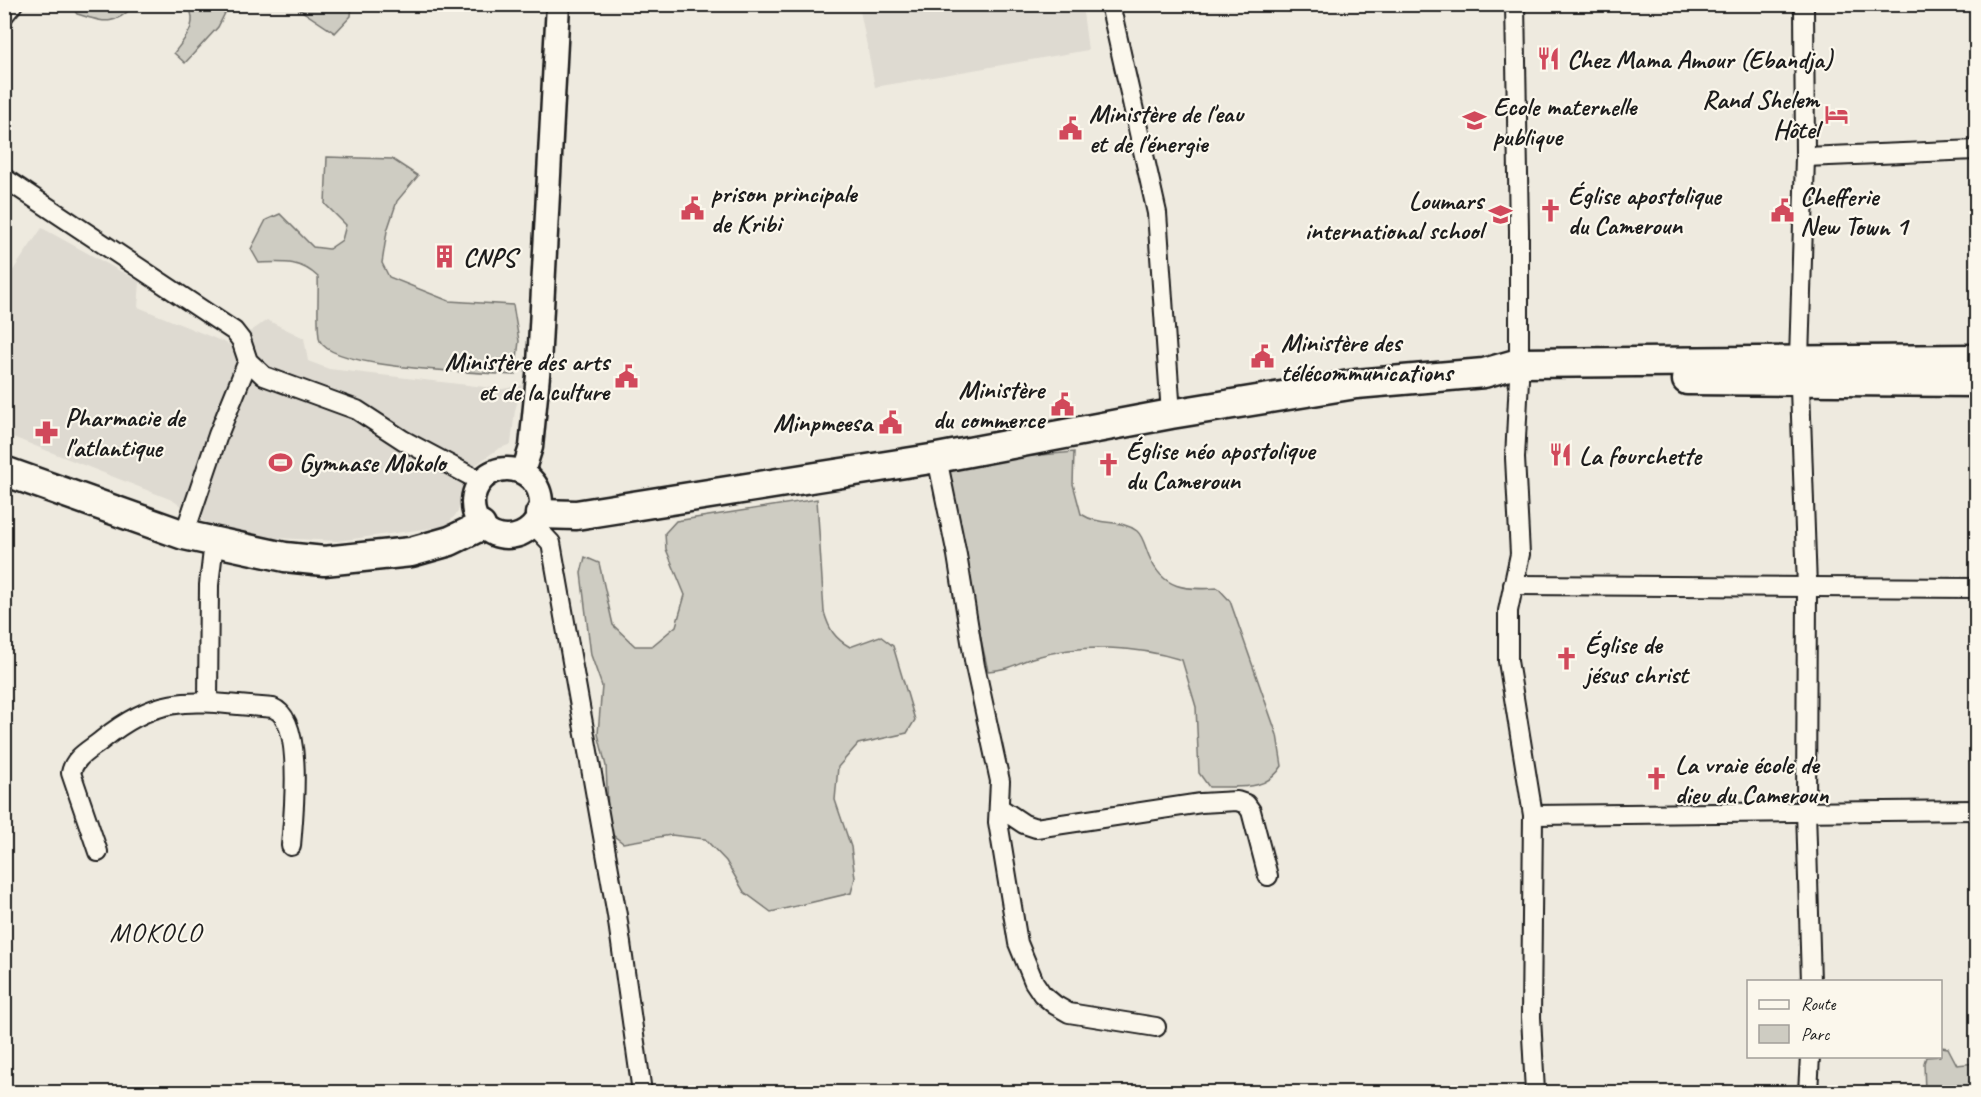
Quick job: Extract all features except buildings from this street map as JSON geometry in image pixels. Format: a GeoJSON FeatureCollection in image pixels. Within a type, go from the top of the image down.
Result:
{"type":"FeatureCollection","features":[{"type":"Feature","properties":{"kind":"main road"},"geometry":{"type":"LineString","coordinates":[[1800,371],[1977,359]]}},
{"type":"Feature","properties":{"kind":"main road"},"geometry":{"type":"LineString","coordinates":[[537,519],[576,515],[937,458],[1172,414],[1356,384],[1519,371],[1800,371],[1977,382]]}},
{"type":"Feature","properties":{"kind":"main road"},"geometry":{"type":"LineString","coordinates":[[5,473],[184,534],[285,557],[324,561],[411,552],[450,541],[481,526]]}},
{"type":"Feature","properties":{"kind":"street"},"geometry":{"type":"LineString","coordinates":[[4,15],[13,4]]}},
{"type":"Feature","properties":{"kind":"street"},"geometry":{"type":"LineString","coordinates":[[523,472],[531,447],[539,365],[558,4]]}},
{"type":"Feature","properties":{"kind":"street"},"geometry":{"type":"LineString","coordinates":[[1110,4],[1157,213],[1172,414]]}},
{"type":"Feature","properties":{"kind":"street"},"geometry":{"type":"LineString","coordinates":[[1515,4],[1519,371],[1515,458],[1520,554],[1508,611],[1508,661],[1533,814],[1531,1017],[1535,1092]]}},
{"type":"Feature","properties":{"kind":"street"},"geometry":{"type":"LineString","coordinates":[[1804,4],[1805,157],[1800,371],[1807,588],[1806,810],[1811,980]]}},
{"type":"Feature","properties":{"kind":"street"},"geometry":{"type":"LineString","coordinates":[[1805,157],[1977,150]]}},
{"type":"Feature","properties":{"kind":"street"},"geometry":{"type":"LineString","coordinates":[[4,178],[234,332],[241,340],[248,361],[264,376],[357,410],[403,440],[480,481]]}},
{"type":"Feature","properties":{"kind":"street"},"geometry":{"type":"LineString","coordinates":[[184,534],[218,435],[248,361]]}},
{"type":"Feature","properties":{"kind":"street"},"geometry":{"type":"LineString","coordinates":[[937,458],[957,555],[975,666],[1000,781],[998,822],[1018,943],[1034,982],[1042,994],[1069,1013],[1156,1027]]}},
{"type":"Feature","properties":{"kind":"street"},"geometry":{"type":"LineString","coordinates":[[537,519],[525,532],[502,537],[481,526],[474,515],[472,503],[474,491],[480,481],[495,470],[514,469],[523,472],[539,490],[537,519],[551,543],[617,915],[642,1092]]}},
{"type":"Feature","properties":{"kind":"street"},"geometry":{"type":"LineString","coordinates":[[208,701],[209,585],[214,542]]}},
{"type":"Feature","properties":{"kind":"street"},"geometry":{"type":"LineString","coordinates":[[1513,585],[1977,588]]}},
{"type":"Feature","properties":{"kind":"street"},"geometry":{"type":"LineString","coordinates":[[98,852],[71,773],[76,760],[121,723],[143,712],[170,704],[208,701],[273,708],[282,713],[296,760],[291,846]]}},
{"type":"Feature","properties":{"kind":"street"},"geometry":{"type":"LineString","coordinates":[[1000,808],[1023,824],[1036,828],[1201,803],[1237,801],[1246,804],[1251,811],[1268,876]]}},
{"type":"Feature","properties":{"kind":"street"},"geometry":{"type":"LineString","coordinates":[[1533,814],[1977,810]]}},
{"type":"Feature","properties":{"kind":"street"},"geometry":{"type":"LineString","coordinates":[[1808,1092],[1810,1058]]}},
{"type":"Feature","properties":{"kind":"shaded area"},"geometry":{"type":"Polygon","coordinates":[[[859,5],[1082,5],[1088,50],[875,87],[859,5]]]}},
{"type":"Feature","properties":{"kind":"shaded area"},"geometry":{"type":"Polygon","coordinates":[[[42,228],[140,282],[138,307],[231,345],[267,320],[304,338],[308,361],[329,369],[502,389],[523,385],[515,410],[511,444],[498,449],[474,466],[464,482],[458,512],[446,526],[338,541],[276,538],[208,524],[172,500],[5,434],[5,282],[42,228]]]}},
{"type":"Feature","properties":{"kind":"green space"},"geometry":{"type":"Polygon","coordinates":[[[71,5],[135,5],[121,17],[108,21],[77,14],[71,5]]]}},
{"type":"Feature","properties":{"kind":"green space"},"geometry":{"type":"Polygon","coordinates":[[[188,5],[229,5],[218,27],[185,63],[174,53],[192,25],[188,5]]]}},
{"type":"Feature","properties":{"kind":"green space"},"geometry":{"type":"Polygon","coordinates":[[[293,5],[352,5],[351,16],[335,33],[293,5]]]}},
{"type":"Feature","properties":{"kind":"green space"},"geometry":{"type":"Polygon","coordinates":[[[327,157],[392,159],[418,176],[397,201],[387,231],[382,263],[389,277],[449,301],[513,305],[519,341],[515,375],[442,371],[379,364],[331,351],[320,341],[318,277],[298,265],[259,263],[251,249],[266,220],[280,214],[313,247],[329,249],[342,240],[346,225],[325,204],[327,157]]]}},
{"type":"Feature","properties":{"kind":"green space"},"geometry":{"type":"Polygon","coordinates":[[[1074,452],[1073,484],[1081,514],[1088,518],[1131,527],[1137,531],[1155,567],[1169,582],[1186,588],[1218,588],[1230,601],[1277,735],[1282,766],[1268,781],[1250,786],[1209,787],[1199,773],[1196,707],[1182,660],[1128,649],[1091,648],[1054,653],[1003,669],[988,671],[954,519],[946,469],[998,459],[1074,452]]]}},
{"type":"Feature","properties":{"kind":"green space"},"geometry":{"type":"Polygon","coordinates":[[[817,499],[824,612],[828,623],[836,636],[850,647],[880,636],[893,646],[915,720],[907,733],[858,744],[838,767],[835,800],[851,847],[855,878],[851,893],[771,912],[744,892],[726,861],[705,839],[671,835],[623,843],[609,832],[606,766],[598,734],[602,686],[591,655],[581,573],[585,557],[599,563],[613,625],[635,646],[652,646],[676,626],[685,595],[666,549],[665,533],[676,521],[817,499]]]}},
{"type":"Feature","properties":{"kind":"green space"},"geometry":{"type":"Polygon","coordinates":[[[1942,1047],[1948,1048],[1957,1065],[1976,1063],[1976,1092],[1925,1092],[1926,1058],[1942,1058],[1942,1047]]]}},
{"type":"Feature","properties":{"kind":"place","name":"Chez Mama Amour (Ebandja)"},"geometry":{"type":"Point","coordinates":[1549,59]}},
{"type":"Feature","properties":{"kind":"place","name":"Rand Shelem Hôtel"},"geometry":{"type":"Point","coordinates":[1837,114]}},
{"type":"Feature","properties":{"kind":"place","name":"Ecole maternelle publique"},"geometry":{"type":"Point","coordinates":[1475,121]}},
{"type":"Feature","properties":{"kind":"place","name":"Ministère de l'eau et de l'énergie"},"geometry":{"type":"Point","coordinates":[1071,128]}},
{"type":"Feature","properties":{"kind":"place","name":"prison principale de Kribi"},"geometry":{"type":"Point","coordinates":[693,208]}},
{"type":"Feature","properties":{"kind":"place","name":"Église apostolique du Cameroun"},"geometry":{"type":"Point","coordinates":[1550,210]}},
{"type":"Feature","properties":{"kind":"place","name":"Chefferie New Town 1"},"geometry":{"type":"Point","coordinates":[1782,211]}},
{"type":"Feature","properties":{"kind":"place","name":"Loumars international school"},"geometry":{"type":"Point","coordinates":[1501,215]}},
{"type":"Feature","properties":{"kind":"place","name":"CNPS"},"geometry":{"type":"Point","coordinates":[445,257]}},
{"type":"Feature","properties":{"kind":"place","name":"Ministère des télécommunications"},"geometry":{"type":"Point","coordinates":[1263,357]}},
{"type":"Feature","properties":{"kind":"place","name":"Ministère des arts et de la culture"},"geometry":{"type":"Point","coordinates":[627,376]}},
{"type":"Feature","properties":{"kind":"place","name":"Ministère du commerce"},"geometry":{"type":"Point","coordinates":[1062,404]}},
{"type":"Feature","properties":{"kind":"place","name":"Minpmeesa"},"geometry":{"type":"Point","coordinates":[890,422]}},
{"type":"Feature","properties":{"kind":"place","name":"Pharmacie de l'atlantique"},"geometry":{"type":"Point","coordinates":[47,432]}},
{"type":"Feature","properties":{"kind":"place","name":"La fourchette"},"geometry":{"type":"Point","coordinates":[1561,455]}},
{"type":"Feature","properties":{"kind":"place","name":"Gymnase Mokolo"},"geometry":{"type":"Point","coordinates":[281,462]}},
{"type":"Feature","properties":{"kind":"place","name":"Église néo apostolique du Cameroun"},"geometry":{"type":"Point","coordinates":[1108,465]}},
{"type":"Feature","properties":{"kind":"place","name":"Église de jésus christ"},"geometry":{"type":"Point","coordinates":[1567,659]}},
{"type":"Feature","properties":{"kind":"place","name":"La vraie école de dieu du Cameroun"},"geometry":{"type":"Point","coordinates":[1657,779]}},
{"type":"Feature","properties":{"kind":"district","name":"MOKOLO"},"geometry":{"type":"Point","coordinates":[156,932]}}]}
